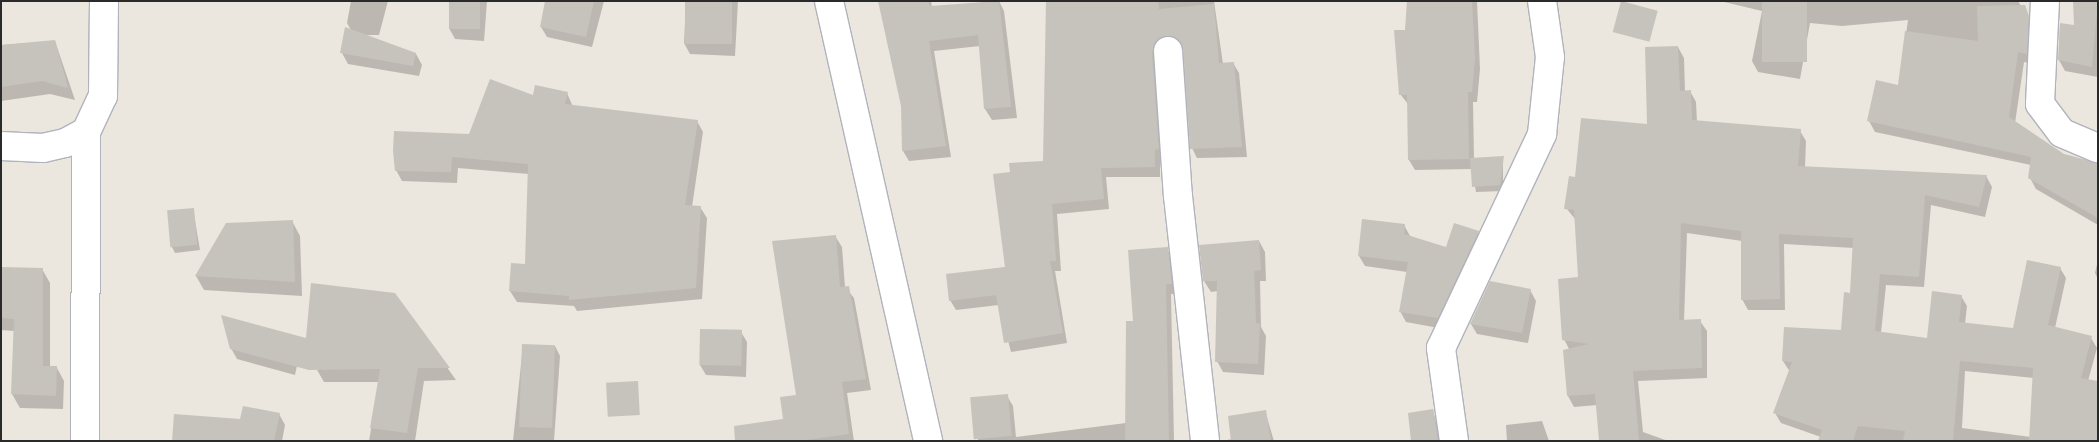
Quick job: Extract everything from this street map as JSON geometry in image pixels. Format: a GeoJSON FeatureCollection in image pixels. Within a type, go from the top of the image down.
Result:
{"type":"FeatureCollection","features":[{"type":"Feature","properties":{"kind":"street"},"geometry":{"type":"LineString","coordinates":[[85,441],[86,132],[103,96],[104,1]]}},
{"type":"Feature","properties":{"kind":"street"},"geometry":{"type":"LineString","coordinates":[[829,1],[928,441]]}},
{"type":"Feature","properties":{"kind":"street"},"geometry":{"type":"LineString","coordinates":[[1454,441],[1441,348],[1542,134],[1550,57],[1542,1]]}},
{"type":"Feature","properties":{"kind":"street"},"geometry":{"type":"LineString","coordinates":[[2045,1],[2040,104],[2062,133],[2098,148]]}},
{"type":"Feature","properties":{"kind":"street"},"geometry":{"type":"LineString","coordinates":[[1168,51],[1178,196],[1205,441]]}},
{"type":"Feature","properties":{"kind":"street"},"geometry":{"type":"LineString","coordinates":[[1,146],[42,148],[66,143],[86,132]]}},
{"type":"Feature","properties":{"kind":"building"},"geometry":{"type":"Polygon","coordinates":[[[449,1],[480,1],[480,29],[449,29],[449,1]]]}},
{"type":"Feature","properties":{"kind":"building"},"geometry":{"type":"Polygon","coordinates":[[[545,1],[594,1],[586,37],[540,27],[545,1]]]}},
{"type":"Feature","properties":{"kind":"building"},"geometry":{"type":"Polygon","coordinates":[[[685,1],[732,1],[732,44],[685,44],[685,1]]]}},
{"type":"Feature","properties":{"kind":"building"},"geometry":{"type":"Polygon","coordinates":[[[878,1],[928,1],[930,6],[999,1],[1011,107],[984,109],[978,35],[929,41],[946,146],[902,151],[901,106],[878,1]]]}},
{"type":"Feature","properties":{"kind":"building"},"geometry":{"type":"Polygon","coordinates":[[[1046,1],[1158,1],[1159,9],[1214,4],[1219,63],[1234,62],[1242,147],[1190,149],[1183,49],[1174,37],[1159,38],[1152,52],[1159,149],[1155,150],[1155,167],[1101,168],[1104,199],[1052,204],[1056,261],[1050,261],[1063,333],[1004,343],[996,295],[949,301],[946,274],[1005,267],[993,174],[1010,172],[1009,163],[1043,161],[1046,1]]]}},
{"type":"Feature","properties":{"kind":"building"},"geometry":{"type":"Polygon","coordinates":[[[1407,1],[1472,1],[1475,58],[1472,92],[1468,92],[1469,159],[1408,160],[1407,95],[1399,95],[1394,30],[1405,30],[1407,1]]]}},
{"type":"Feature","properties":{"kind":"building"},"geometry":{"type":"Polygon","coordinates":[[[1621,1],[1658,11],[1649,42],[1613,32],[1621,1]]]}},
{"type":"Feature","properties":{"kind":"building"},"geometry":{"type":"Polygon","coordinates":[[[1762,1],[1807,1],[1807,62],[1762,62],[1762,1]]]}},
{"type":"Feature","properties":{"kind":"building"},"geometry":{"type":"Polygon","coordinates":[[[2073,1],[2098,1],[2092,67],[2058,60],[2060,23],[2074,25],[2073,1]]]}},
{"type":"Feature","properties":{"kind":"building"},"geometry":{"type":"Polygon","coordinates":[[[2025,5],[2029,16],[2027,54],[2018,52],[2009,117],[2064,154],[2098,163],[2098,218],[2028,178],[2031,157],[1867,121],[1876,80],[1898,85],[1905,31],[1978,41],[1977,6],[2025,5]]]}},
{"type":"Feature","properties":{"kind":"building"},"geometry":{"type":"Polygon","coordinates":[[[345,27],[416,53],[413,66],[340,53],[345,27]]]}},
{"type":"Feature","properties":{"kind":"building"},"geometry":{"type":"Polygon","coordinates":[[[55,40],[68,88],[42,81],[1,87],[1,45],[55,40]]]}},
{"type":"Feature","properties":{"kind":"building"},"geometry":{"type":"Polygon","coordinates":[[[1678,46],[1680,91],[1691,90],[1692,120],[1801,129],[1798,166],[1987,175],[1979,207],[1925,195],[1919,277],[1880,274],[1875,331],[1927,338],[1932,291],[1962,295],[1959,322],[2013,328],[2027,260],[2061,267],[2048,325],[2092,336],[2081,378],[2098,381],[2098,441],[2029,441],[2033,368],[1960,361],[1953,441],[1903,441],[1905,431],[1858,426],[1853,441],[1818,441],[1822,430],[1773,413],[1792,362],[1782,361],[1784,327],[1841,330],[1844,292],[1850,293],[1853,238],[1779,234],[1780,299],[1741,300],[1741,231],[1681,223],[1679,320],[1701,319],[1702,368],[1633,371],[1639,441],[1599,441],[1595,394],[1567,396],[1563,350],[1589,344],[1562,340],[1558,279],[1578,277],[1574,210],[1564,209],[1569,176],[1575,177],[1581,118],[1647,124],[1645,47],[1678,46]]]}},
{"type":"Feature","properties":{"kind":"building"},"geometry":{"type":"Polygon","coordinates":[[[490,79],[533,95],[535,85],[568,92],[565,104],[698,120],[685,205],[701,206],[696,288],[569,300],[569,296],[509,291],[511,263],[525,264],[528,164],[452,157],[451,172],[395,171],[393,151],[394,131],[469,134],[490,79]]]}},
{"type":"Feature","properties":{"kind":"building"},"geometry":{"type":"Polygon","coordinates":[[[1504,156],[1500,185],[1472,187],[1470,158],[1504,156]]]}},
{"type":"Feature","properties":{"kind":"building"},"geometry":{"type":"Polygon","coordinates":[[[194,208],[197,245],[170,247],[167,210],[194,208]]]}},
{"type":"Feature","properties":{"kind":"building"},"geometry":{"type":"Polygon","coordinates":[[[1362,219],[1405,224],[1404,234],[1446,247],[1454,223],[1479,231],[1438,318],[1399,312],[1408,262],[1358,256],[1362,219]]]}},
{"type":"Feature","properties":{"kind":"building"},"geometry":{"type":"Polygon","coordinates":[[[293,220],[295,282],[195,276],[226,223],[293,220]]]}},
{"type":"Feature","properties":{"kind":"building"},"geometry":{"type":"Polygon","coordinates":[[[836,235],[840,287],[849,286],[866,379],[842,382],[849,434],[799,441],[735,441],[734,426],[783,419],[780,397],[796,395],[772,241],[836,235]]]}},
{"type":"Feature","properties":{"kind":"building"},"geometry":{"type":"Polygon","coordinates":[[[1259,240],[1261,270],[1254,271],[1256,323],[1260,324],[1258,364],[1215,362],[1217,281],[1203,281],[1199,245],[1259,240]]]}},
{"type":"Feature","properties":{"kind":"building"},"geometry":{"type":"Polygon","coordinates":[[[1168,247],[1172,284],[1166,284],[1169,441],[1125,441],[1126,321],[1133,321],[1128,250],[1168,247]]]}},
{"type":"Feature","properties":{"kind":"building"},"geometry":{"type":"Polygon","coordinates":[[[1,267],[43,268],[43,366],[57,366],[56,396],[11,394],[14,319],[1,318],[1,267]]]}},
{"type":"Feature","properties":{"kind":"building"},"geometry":{"type":"Polygon","coordinates":[[[1490,281],[1531,289],[1522,333],[1470,324],[1490,281]]]}},
{"type":"Feature","properties":{"kind":"building"},"geometry":{"type":"Polygon","coordinates":[[[311,283],[395,293],[450,368],[418,368],[407,433],[370,428],[380,369],[309,370],[230,349],[221,315],[306,338],[311,283]]]}},
{"type":"Feature","properties":{"kind":"building"},"geometry":{"type":"Polygon","coordinates":[[[700,329],[742,330],[741,366],[699,365],[700,329]]]}},
{"type":"Feature","properties":{"kind":"building"},"geometry":{"type":"Polygon","coordinates":[[[522,344],[555,345],[552,428],[519,427],[522,344]]]}},
{"type":"Feature","properties":{"kind":"building"},"geometry":{"type":"Polygon","coordinates":[[[638,381],[640,415],[608,417],[606,383],[638,381]]]}},
{"type":"Feature","properties":{"kind":"building"},"geometry":{"type":"Polygon","coordinates":[[[1008,394],[1012,436],[974,439],[970,397],[1008,394]]]}},
{"type":"Feature","properties":{"kind":"building"},"geometry":{"type":"Polygon","coordinates":[[[243,406],[280,413],[274,441],[172,441],[174,414],[240,419],[243,406]]]}},
{"type":"Feature","properties":{"kind":"building"},"geometry":{"type":"Polygon","coordinates":[[[1433,409],[1438,441],[1411,441],[1408,413],[1433,409]]]}},
{"type":"Feature","properties":{"kind":"building"},"geometry":{"type":"Polygon","coordinates":[[[1266,410],[1271,441],[1231,441],[1228,416],[1266,410]]]}}]}
